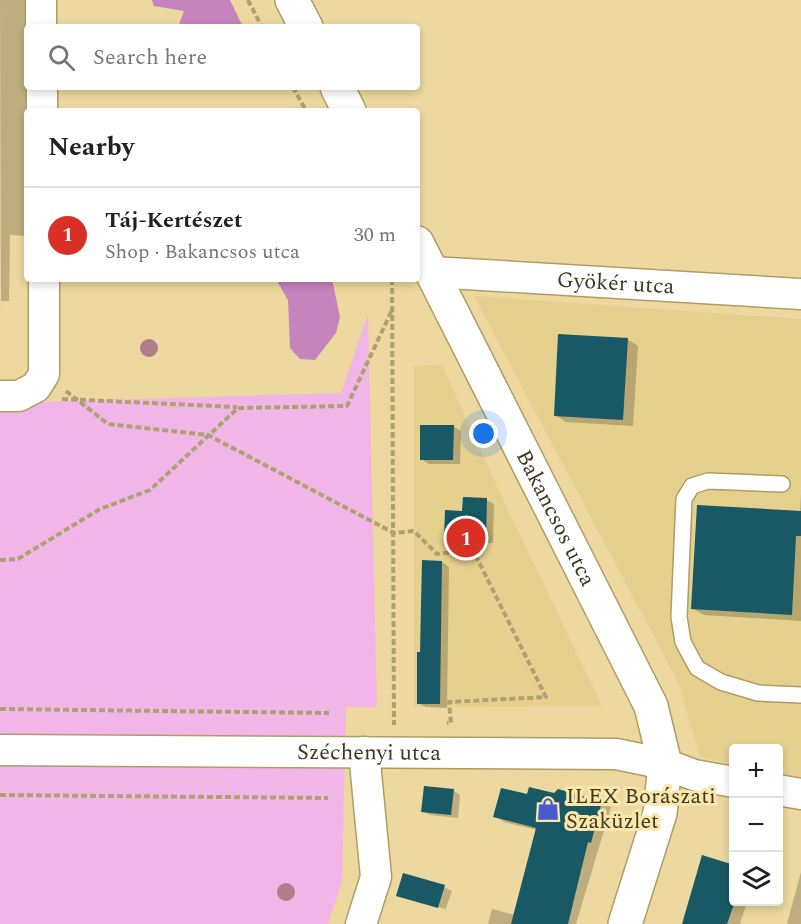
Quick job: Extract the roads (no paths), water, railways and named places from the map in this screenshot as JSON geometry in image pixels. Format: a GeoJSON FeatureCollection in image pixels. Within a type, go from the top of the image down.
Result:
{"type":"FeatureCollection","features":[{"type":"Feature","properties":{"kind":"street"},"geometry":{"type":"LineString","coordinates":[[41,0],[41,24]]}},
{"type":"Feature","properties":{"kind":"street"},"geometry":{"type":"LineString","coordinates":[[292,0],[304,24]]}},
{"type":"Feature","properties":{"kind":"street"},"geometry":{"type":"LineString","coordinates":[[42,90],[42,108]]}},
{"type":"Feature","properties":{"kind":"street"},"geometry":{"type":"LineString","coordinates":[[338,90],[348,108]]}},
{"type":"Feature","properties":{"kind":"street","name":"Bakancsos utca"},"geometry":{"type":"LineString","coordinates":[[420,249],[651,706],[665,764],[660,813],[625,924]]}},
{"type":"Feature","properties":{"kind":"street","name":"Gyökér utca"},"geometry":{"type":"LineString","coordinates":[[432,272],[801,294]]}},
{"type":"Feature","properties":{"kind":"street"},"geometry":{"type":"LineString","coordinates":[[9,396],[36,387],[45,374],[44,282]]}},
{"type":"Feature","properties":{"kind":"street","name":"Széchenyi utca"},"geometry":{"type":"LineString","coordinates":[[0,750],[616,754],[665,764],[694,775],[729,781]]}},
{"type":"Feature","properties":{"kind":"street"},"geometry":{"type":"LineString","coordinates":[[361,924],[376,877],[364,752]]}},
{"type":"Feature","properties":{"kind":"street"},"geometry":{"type":"LineString","coordinates":[[783,791],[801,794]]}},
{"type":"Feature","properties":{"kind":"lane"},"geometry":{"type":"LineString","coordinates":[[782,484],[708,481],[692,486],[684,499],[679,617],[683,642],[697,668],[721,682],[758,693],[801,695]]}},
{"type":"Feature","properties":{"kind":"place","name":"Táj-Kertészet"},"geometry":{"type":"Point","coordinates":[466,538]}},
{"type":"Feature","properties":{"kind":"place","name":"ILEX Borászati Szaküzlet"},"geometry":{"type":"Point","coordinates":[548,809]}}]}
